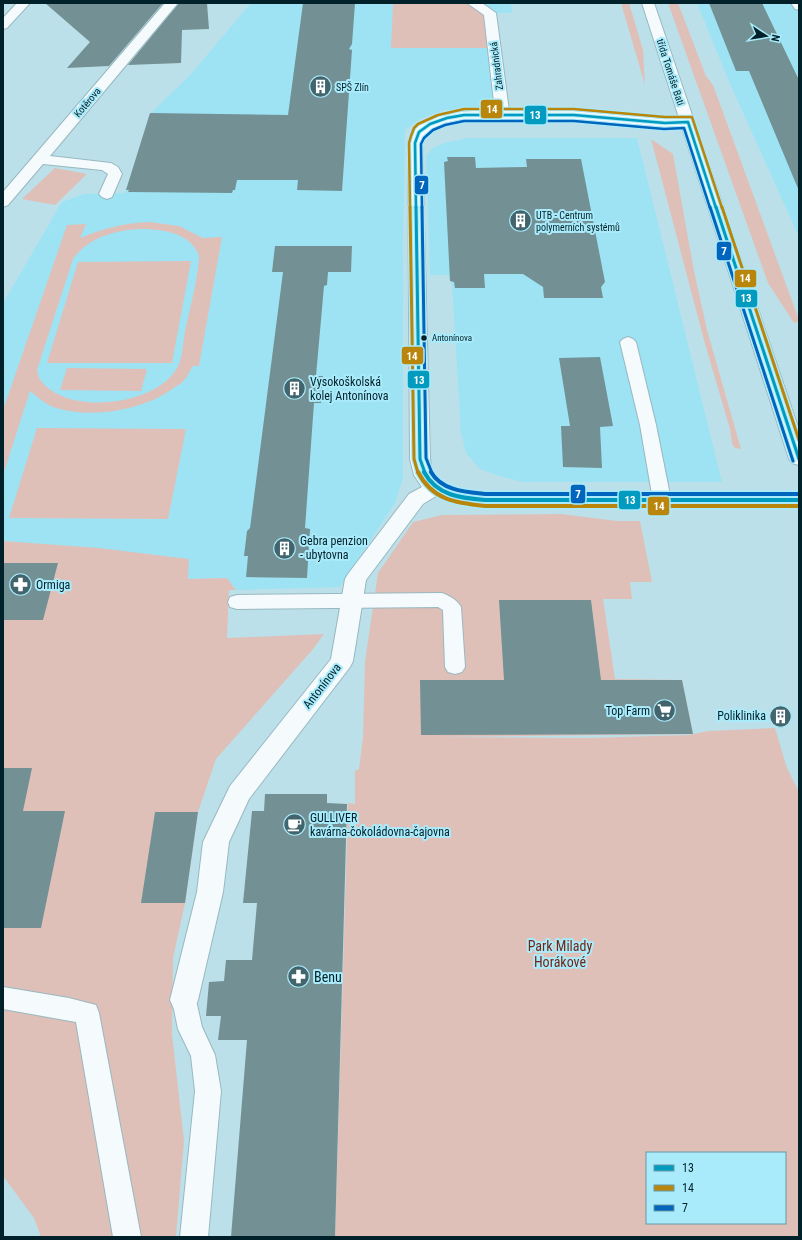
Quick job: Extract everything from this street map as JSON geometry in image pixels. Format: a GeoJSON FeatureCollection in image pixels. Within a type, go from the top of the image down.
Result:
{"type":"FeatureCollection","features":[{"type":"Feature","properties":{"kind":"street"},"geometry":{"type":"LineString","coordinates":[[3,25],[24,3]]}},
{"type":"Feature","properties":{"kind":"street","name":"Kotěrova"},"geometry":{"type":"LineString","coordinates":[[3,202],[172,3]]}},
{"type":"Feature","properties":{"kind":"street","name":"Zahradnická"},"geometry":{"type":"LineString","coordinates":[[473,3],[490,13],[502,114]]}},
{"type":"Feature","properties":{"kind":"street","name":"třída Tomáše Bati"},"geometry":{"type":"LineString","coordinates":[[648,3],[799,459]]}},
{"type":"Feature","properties":{"kind":"street"},"geometry":{"type":"LineString","coordinates":[[688,122],[665,123],[574,116],[502,114],[464,116],[440,120],[419,132],[415,143],[420,459],[424,477],[436,487],[462,498],[485,500],[799,500]]}},
{"type":"Feature","properties":{"kind":"street"},"geometry":{"type":"LineString","coordinates":[[38,159],[106,166],[113,170],[115,174],[107,194]]}},
{"type":"Feature","properties":{"kind":"street","name":"Antonínova"},"geometry":{"type":"LineString","coordinates":[[184,1000],[210,892],[216,842],[239,793],[342,661],[356,579],[416,499],[436,487]]}},
{"type":"Feature","properties":{"kind":"lane"},"geometry":{"type":"LineString","coordinates":[[628,342],[648,425],[662,500]]}},
{"type":"Feature","properties":{"kind":"lane"},"geometry":{"type":"LineString","coordinates":[[237,602],[442,600],[452,607],[455,667]]}},
{"type":"Feature","properties":{"kind":"lane"},"geometry":{"type":"LineString","coordinates":[[3,998],[87,1013],[128,1237]]}},
{"type":"Feature","properties":{"kind":"lane"},"geometry":{"type":"LineString","coordinates":[[184,1000],[190,1029],[203,1055],[208,1091],[194,1237]]}},
{"type":"Feature","properties":{"kind":"shaded area"},"geometry":{"type":"Polygon","coordinates":[[[251,3],[511,3],[512,13],[490,13],[493,102],[488,110],[444,110],[420,119],[405,130],[403,241],[403,478],[395,503],[340,587],[236,590],[227,578],[187,579],[189,560],[3,541],[3,303],[62,202],[84,194],[125,193],[151,113],[190,75],[251,3]]]}},
{"type":"Feature","properties":{"kind":"shaded area"},"geometry":{"type":"Polygon","coordinates":[[[697,3],[799,3],[799,237],[727,77],[697,3]]]}},
{"type":"Feature","properties":{"kind":"shaded area"},"geometry":{"type":"Polygon","coordinates":[[[468,138],[637,138],[722,482],[522,482],[480,469],[466,453],[461,433],[452,285],[448,275],[430,275],[426,156],[433,148],[444,143],[468,138]]]}},
{"type":"Feature","properties":{"kind":"green space"},"geometry":{"type":"Polygon","coordinates":[[[393,3],[473,3],[490,13],[494,48],[391,48],[393,3]]]}},
{"type":"Feature","properties":{"kind":"green space"},"geometry":{"type":"Polygon","coordinates":[[[621,3],[629,3],[643,50],[645,85],[621,3]]]}},
{"type":"Feature","properties":{"kind":"green space"},"geometry":{"type":"Polygon","coordinates":[[[668,3],[678,3],[706,76],[713,85],[799,322],[794,323],[768,283],[668,3]]]}},
{"type":"Feature","properties":{"kind":"green space"},"geometry":{"type":"Polygon","coordinates":[[[651,139],[673,154],[694,271],[707,330],[741,449],[735,448],[732,444],[730,429],[705,344],[651,139]]]}},
{"type":"Feature","properties":{"kind":"green space"},"geometry":{"type":"Polygon","coordinates":[[[55,168],[87,174],[55,205],[22,199],[55,168]]]}},
{"type":"Feature","properties":{"kind":"green space"},"geometry":{"type":"Polygon","coordinates":[[[150,222],[179,226],[203,238],[222,237],[199,366],[193,366],[183,381],[163,395],[134,407],[118,410],[86,413],[56,408],[42,401],[30,391],[3,475],[3,410],[67,225],[86,224],[80,238],[98,231],[115,227],[150,222]],[[137,229],[102,237],[86,246],[73,259],[37,370],[41,381],[55,393],[72,399],[92,402],[114,402],[135,397],[154,389],[169,378],[179,364],[199,256],[189,241],[181,236],[164,231],[137,229]]]}},
{"type":"Feature","properties":{"kind":"green space"},"geometry":{"type":"Polygon","coordinates":[[[191,261],[172,363],[47,363],[78,262],[191,261]]]}},
{"type":"Feature","properties":{"kind":"green space"},"geometry":{"type":"Polygon","coordinates":[[[67,368],[147,369],[141,391],[60,390],[67,368]]]}},
{"type":"Feature","properties":{"kind":"green space"},"geometry":{"type":"Polygon","coordinates":[[[37,428],[186,429],[168,519],[9,518],[37,428]]]}},
{"type":"Feature","properties":{"kind":"green space","name":"Park Milady Horákové"},"geometry":{"type":"Polygon","coordinates":[[[561,514],[617,521],[640,521],[652,582],[630,582],[632,599],[603,599],[615,679],[682,680],[693,734],[436,737],[587,738],[689,735],[708,731],[775,728],[787,768],[799,792],[799,1237],[335,1237],[348,803],[355,804],[355,771],[359,769],[363,737],[365,661],[378,573],[413,522],[442,515],[561,514]]]}},
{"type":"Feature","properties":{"kind":"green space"},"geometry":{"type":"Polygon","coordinates":[[[3,541],[99,548],[189,559],[188,579],[227,578],[236,590],[229,590],[227,638],[324,634],[314,648],[216,759],[198,812],[185,903],[173,958],[172,1034],[184,1141],[176,1237],[41,1237],[34,1218],[3,1176],[3,541]]]}},
{"type":"Feature","properties":{"kind":"building"},"geometry":{"type":"Polygon","coordinates":[[[45,3],[163,3],[109,66],[67,68],[90,42],[45,3]]]}},
{"type":"Feature","properties":{"kind":"building"},"geometry":{"type":"Polygon","coordinates":[[[179,3],[207,3],[209,29],[182,30],[181,63],[128,65],[179,3]]]}},
{"type":"Feature","properties":{"kind":"building","name":"SPŠ Zlín"},"geometry":{"type":"Polygon","coordinates":[[[303,3],[355,3],[352,44],[349,49],[352,50],[342,191],[297,190],[298,180],[237,180],[235,190],[233,190],[232,193],[128,192],[129,190],[126,190],[150,113],[288,115],[303,3]]]}},
{"type":"Feature","properties":{"kind":"building"},"geometry":{"type":"Polygon","coordinates":[[[709,3],[762,3],[799,80],[799,191],[749,71],[736,71],[709,3]]]}},
{"type":"Feature","properties":{"kind":"building","name":"UTB - Centrum polymerních systémů"},"geometry":{"type":"Polygon","coordinates":[[[447,157],[475,157],[476,168],[527,167],[526,159],[581,159],[605,282],[601,287],[603,298],[544,298],[543,287],[523,274],[484,274],[485,288],[455,288],[454,282],[450,281],[444,162],[448,161],[447,157]]]}},
{"type":"Feature","properties":{"kind":"building","name":"Vysokoškolská kolej Antonínova"},"geometry":{"type":"Polygon","coordinates":[[[275,246],[352,246],[351,272],[328,272],[327,285],[324,286],[316,376],[323,376],[321,403],[314,403],[305,528],[310,529],[307,578],[246,577],[248,556],[244,556],[247,531],[250,528],[283,272],[272,272],[275,246]]]}},
{"type":"Feature","properties":{"kind":"building"},"geometry":{"type":"Polygon","coordinates":[[[600,357],[613,426],[600,427],[602,468],[563,467],[561,426],[570,426],[559,358],[600,357]]]}},
{"type":"Feature","properties":{"kind":"building"},"geometry":{"type":"Polygon","coordinates":[[[3,563],[58,563],[43,620],[3,620],[3,563]]]}},
{"type":"Feature","properties":{"kind":"building"},"geometry":{"type":"Polygon","coordinates":[[[499,600],[591,600],[601,680],[682,680],[693,734],[421,735],[420,680],[504,680],[499,600]]]}},
{"type":"Feature","properties":{"kind":"building"},"geometry":{"type":"Polygon","coordinates":[[[3,768],[32,768],[23,811],[65,811],[41,928],[3,928],[3,768]]]}},
{"type":"Feature","properties":{"kind":"building"},"geometry":{"type":"Polygon","coordinates":[[[265,794],[327,794],[327,803],[347,804],[335,1237],[231,1237],[247,1040],[218,1040],[221,1016],[206,1016],[209,982],[224,981],[226,960],[252,960],[257,903],[243,903],[252,811],[264,811],[265,794]]]}},
{"type":"Feature","properties":{"kind":"building"},"geometry":{"type":"Polygon","coordinates":[[[155,812],[198,812],[185,903],[141,903],[155,812]]]}},
{"type":"Feature","properties":{"kind":"transit line","name":"14"},"geometry":{"type":"LineString","coordinates":[[799,440],[692,117],[665,117],[574,109],[464,109],[431,117],[424,120],[414,128],[411,133],[409,143],[414,459],[417,472],[430,490],[449,500],[485,506],[799,506]]}},
{"type":"Feature","properties":{"kind":"transit line","name":"13"},"geometry":{"type":"LineString","coordinates":[[799,459],[688,122],[665,123],[574,115],[464,115],[435,122],[424,127],[420,131],[417,135],[415,143],[420,459],[423,471],[428,480],[435,487],[452,495],[485,500],[799,500]]}},
{"type":"Feature","properties":{"kind":"transit line","name":"7"},"geometry":{"type":"LineString","coordinates":[[793,461],[684,128],[664,129],[574,121],[464,121],[439,127],[424,138],[421,144],[426,458],[429,469],[440,483],[456,490],[485,494],[799,494]]}},
{"type":"Feature","properties":{"kind":"place","name":"SPŠ Zlín"},"geometry":{"type":"Point","coordinates":[320,87]}},
{"type":"Feature","properties":{"kind":"place","name":"UTB - Centrum polymerních systémů"},"geometry":{"type":"Point","coordinates":[520,221]}},
{"type":"Feature","properties":{"kind":"place","name":"Antonínova"},"geometry":{"type":"Point","coordinates":[424,338]}},
{"type":"Feature","properties":{"kind":"place","name":"Vysokoškolská kolej Antonínova"},"geometry":{"type":"Point","coordinates":[295,389]}},
{"type":"Feature","properties":{"kind":"place","name":"Gebra penzion - ubytovna"},"geometry":{"type":"Point","coordinates":[285,548]}},
{"type":"Feature","properties":{"kind":"place","name":"Ormiga"},"geometry":{"type":"Point","coordinates":[20,585]}},
{"type":"Feature","properties":{"kind":"place","name":"Top Farm"},"geometry":{"type":"Point","coordinates":[665,711]}},
{"type":"Feature","properties":{"kind":"place","name":"Poliklinika"},"geometry":{"type":"Point","coordinates":[781,716]}},
{"type":"Feature","properties":{"kind":"place","name":"GULLIVER kavárna-čokoládovna-čajovna"},"geometry":{"type":"Point","coordinates":[294,825]}},
{"type":"Feature","properties":{"kind":"place","name":"Benu"},"geometry":{"type":"Point","coordinates":[299,977]}}]}
